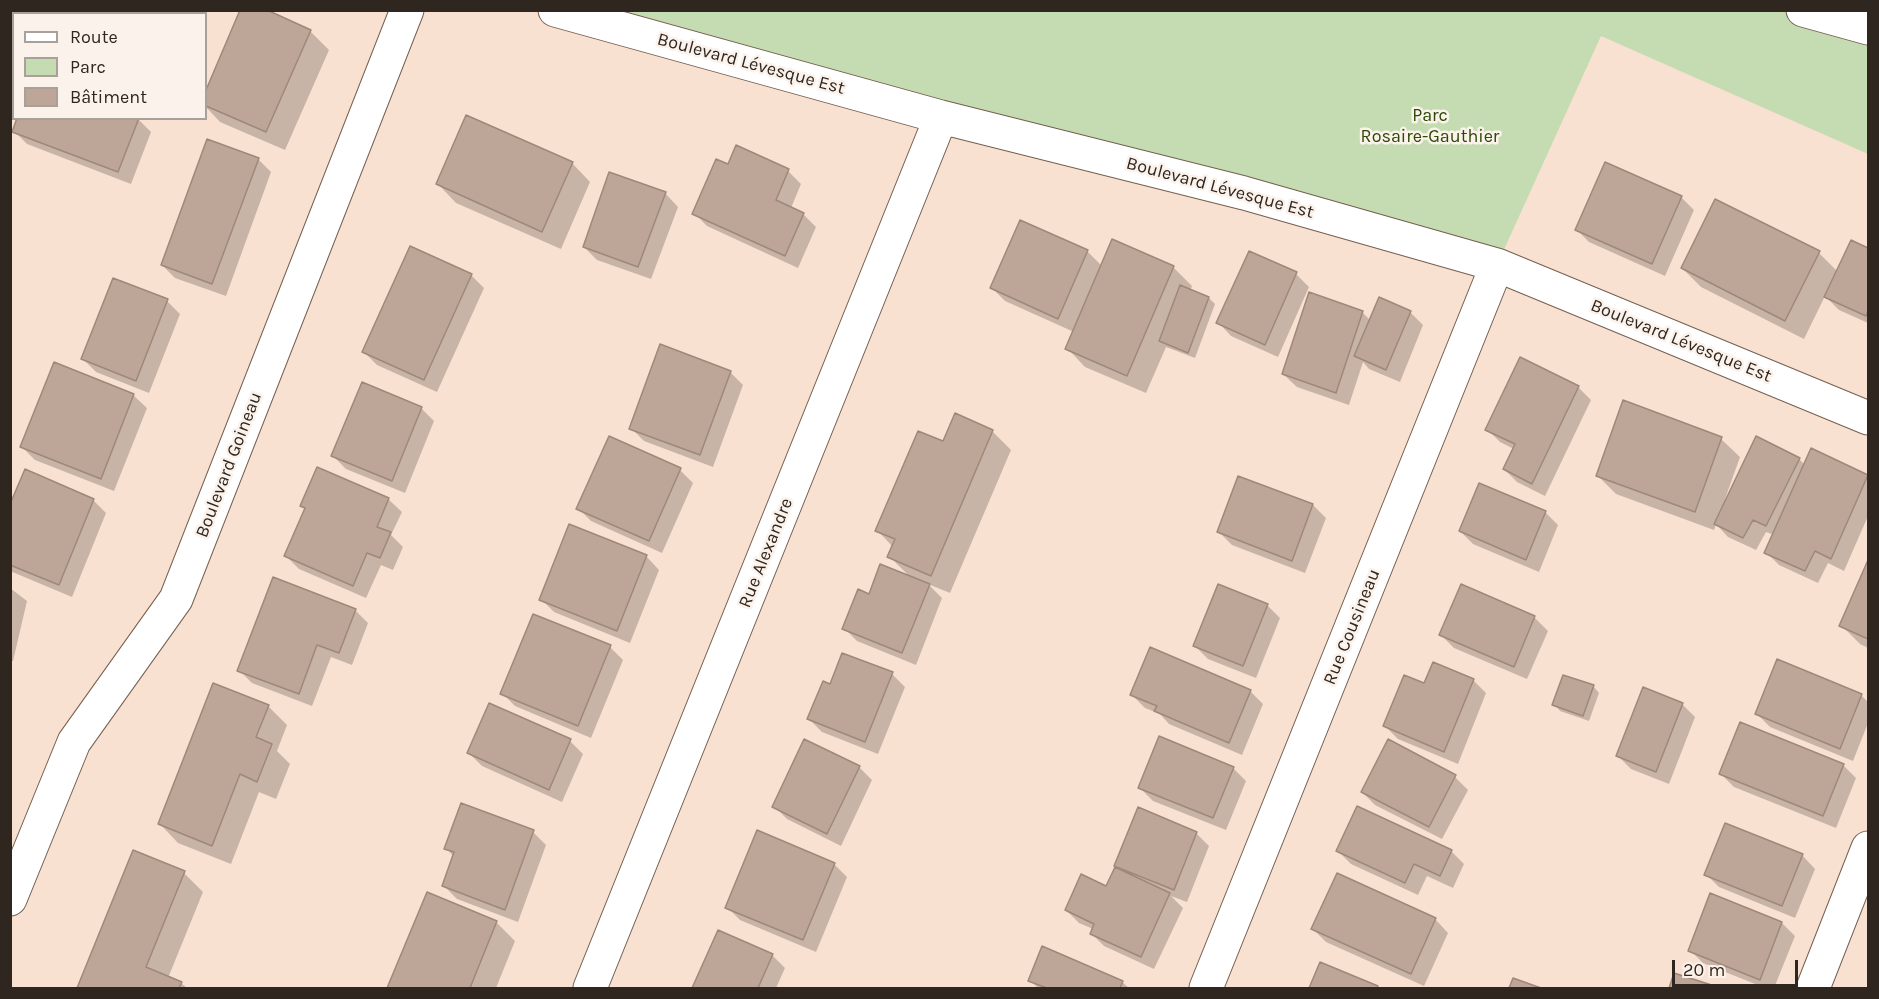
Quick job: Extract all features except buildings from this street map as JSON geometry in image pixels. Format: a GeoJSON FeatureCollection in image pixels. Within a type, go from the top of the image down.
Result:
{"type":"FeatureCollection","features":[{"type":"Feature","properties":{"kind":"street","name":"Boulevard Goineau"},"geometry":{"type":"LineString","coordinates":[[10,899],[74,742],[176,599],[407,10]]}},
{"type":"Feature","properties":{"kind":"street","name":"Boulevard Lévesque Est"},"geometry":{"type":"LineString","coordinates":[[555,10],[941,117],[1244,193],[1497,265],[1869,418]]}},
{"type":"Feature","properties":{"kind":"street"},"geometry":{"type":"LineString","coordinates":[[1803,10],[1869,28]]}},
{"type":"Feature","properties":{"kind":"street","name":"Rue Alexandre"},"geometry":{"type":"LineString","coordinates":[[590,988],[941,117]]}},
{"type":"Feature","properties":{"kind":"street","name":"Rue Cousineau"},"geometry":{"type":"LineString","coordinates":[[1206,988],[1497,265]]}},
{"type":"Feature","properties":{"kind":"street"},"geometry":{"type":"LineString","coordinates":[[1813,988],[1869,848]]}},
{"type":"Feature","properties":{"kind":"green space","name":"Parc Rosaire-Gauthier"},"geometry":{"type":"Polygon","coordinates":[[[555,11],[1868,11],[1868,154],[1601,36],[1497,265],[555,11]]]}}]}
